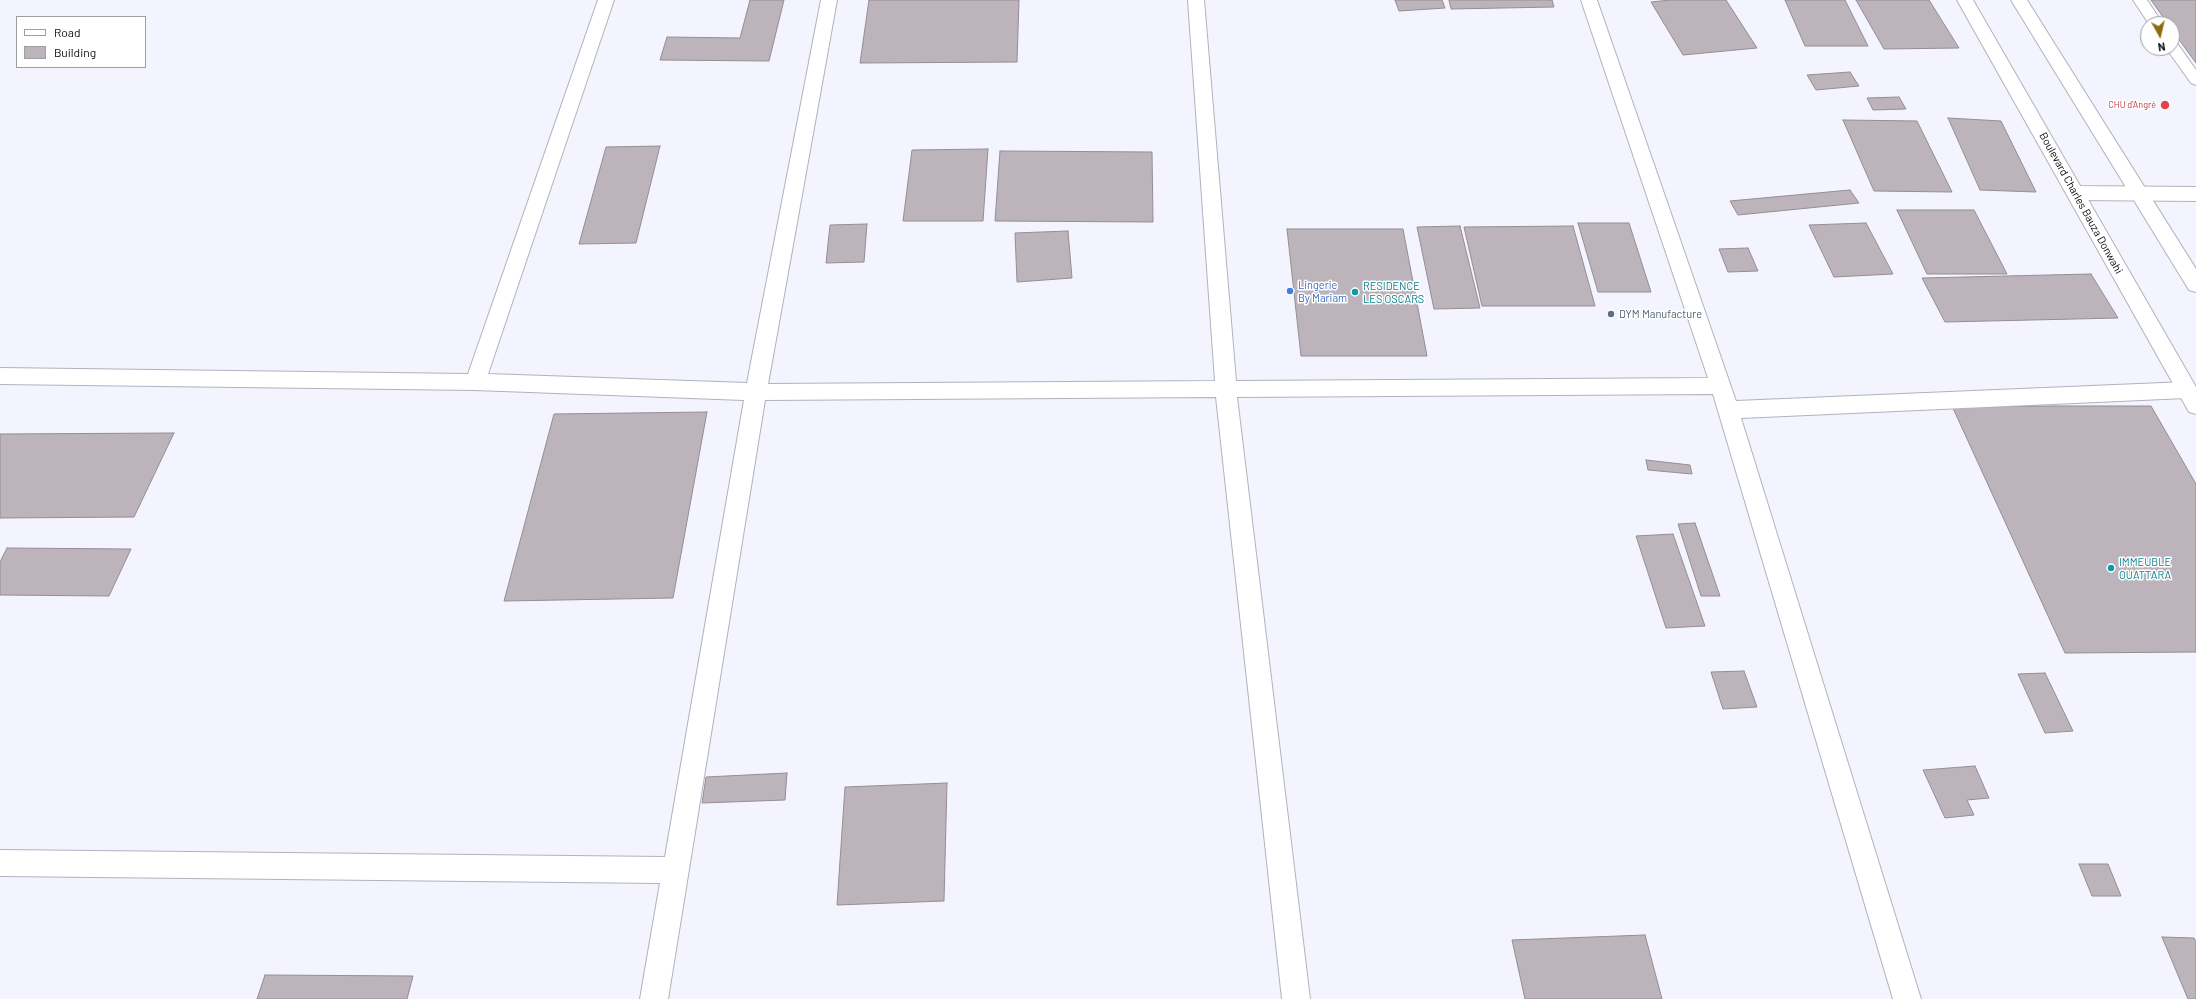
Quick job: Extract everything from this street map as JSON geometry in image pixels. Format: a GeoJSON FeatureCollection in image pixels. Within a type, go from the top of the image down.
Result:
{"type":"FeatureCollection","features":[{"type":"Feature","properties":{"kind":"street"},"geometry":{"type":"LineString","coordinates":[[475,382],[606,0]]}},
{"type":"Feature","properties":{"kind":"street"},"geometry":{"type":"LineString","coordinates":[[654,999],[677,870],[756,392],[829,0]]}},
{"type":"Feature","properties":{"kind":"street"},"geometry":{"type":"LineString","coordinates":[[1196,0],[1226,390],[1296,999]]}},
{"type":"Feature","properties":{"kind":"street"},"geometry":{"type":"LineString","coordinates":[[1589,0],[1721,386],[1907,999]]}},
{"type":"Feature","properties":{"kind":"street","name":"Boulevard Charles Bauza Donwahi"},"geometry":{"type":"LineString","coordinates":[[1965,0],[2076,193],[2191,398]]}},
{"type":"Feature","properties":{"kind":"street"},"geometry":{"type":"LineString","coordinates":[[2019,0],[2196,285]]}},
{"type":"Feature","properties":{"kind":"street"},"geometry":{"type":"LineString","coordinates":[[2076,193],[2196,194]]}},
{"type":"Feature","properties":{"kind":"street"},"geometry":{"type":"LineString","coordinates":[[0,376],[475,382],[756,392],[1721,386]]}},
{"type":"Feature","properties":{"kind":"street"},"geometry":{"type":"LineString","coordinates":[[1728,410],[2191,398]]}},
{"type":"Feature","properties":{"kind":"street"},"geometry":{"type":"LineString","coordinates":[[0,863],[677,870]]}},
{"type":"Feature","properties":{"kind":"lane"},"geometry":{"type":"LineString","coordinates":[[2140,0],[2151,16]]}},
{"type":"Feature","properties":{"kind":"lane"},"geometry":{"type":"LineString","coordinates":[[2179,56],[2196,80]]}},
{"type":"Feature","properties":{"kind":"building"},"geometry":{"type":"Polygon","coordinates":[[[750,0],[784,0],[769,61],[660,60],[667,37],[740,38],[750,0]]]}},
{"type":"Feature","properties":{"kind":"building"},"geometry":{"type":"Polygon","coordinates":[[[869,0],[1019,0],[1017,62],[860,63],[869,0]]]}},
{"type":"Feature","properties":{"kind":"building"},"geometry":{"type":"Polygon","coordinates":[[[1395,0],[1442,0],[1445,8],[1399,11],[1395,0]]]}},
{"type":"Feature","properties":{"kind":"building"},"geometry":{"type":"Polygon","coordinates":[[[1449,0],[1552,0],[1554,7],[1451,9],[1449,0]]]}},
{"type":"Feature","properties":{"kind":"building"},"geometry":{"type":"Polygon","coordinates":[[[1670,0],[1726,0],[1757,48],[1683,55],[1651,2],[1670,0]]]}},
{"type":"Feature","properties":{"kind":"building"},"geometry":{"type":"Polygon","coordinates":[[[1785,0],[1845,0],[1868,46],[1805,46],[1785,0]]]}},
{"type":"Feature","properties":{"kind":"building"},"geometry":{"type":"Polygon","coordinates":[[[1856,0],[1929,0],[1959,48],[1884,49],[1856,0]]]}},
{"type":"Feature","properties":{"kind":"building"},"geometry":{"type":"Polygon","coordinates":[[[2151,0],[2196,0],[2196,63],[2180,41],[2180,16],[2162,16],[2151,0]]]}},
{"type":"Feature","properties":{"kind":"building"},"geometry":{"type":"Polygon","coordinates":[[[1850,72],[1859,86],[1816,90],[1807,75],[1850,72]]]}},
{"type":"Feature","properties":{"kind":"building"},"geometry":{"type":"Polygon","coordinates":[[[1899,97],[1906,109],[1873,110],[1867,98],[1899,97]]]}},
{"type":"Feature","properties":{"kind":"building"},"geometry":{"type":"Polygon","coordinates":[[[1948,118],[2001,121],[2036,192],[1980,190],[1948,118]]]}},
{"type":"Feature","properties":{"kind":"building"},"geometry":{"type":"Polygon","coordinates":[[[1843,120],[1917,121],[1952,192],[1874,191],[1843,120]]]}},
{"type":"Feature","properties":{"kind":"building"},"geometry":{"type":"Polygon","coordinates":[[[660,146],[636,243],[579,244],[606,147],[660,146]]]}},
{"type":"Feature","properties":{"kind":"building"},"geometry":{"type":"Polygon","coordinates":[[[988,149],[983,221],[903,221],[912,150],[988,149]]]}},
{"type":"Feature","properties":{"kind":"building"},"geometry":{"type":"Polygon","coordinates":[[[1000,151],[1152,152],[1153,222],[995,221],[1000,151]]]}},
{"type":"Feature","properties":{"kind":"building"},"geometry":{"type":"Polygon","coordinates":[[[1850,190],[1859,203],[1738,215],[1730,201],[1850,190]]]}},
{"type":"Feature","properties":{"kind":"building"},"geometry":{"type":"Polygon","coordinates":[[[1897,210],[1974,210],[2007,274],[1927,274],[1897,210]]]}},
{"type":"Feature","properties":{"kind":"building"},"geometry":{"type":"Polygon","coordinates":[[[1578,223],[1629,223],[1651,292],[1598,292],[1578,223]]]}},
{"type":"Feature","properties":{"kind":"building"},"geometry":{"type":"Polygon","coordinates":[[[1866,223],[1893,274],[1834,277],[1809,225],[1866,223]]]}},
{"type":"Feature","properties":{"kind":"building"},"geometry":{"type":"Polygon","coordinates":[[[867,224],[864,262],[826,263],[830,225],[867,224]]]}},
{"type":"Feature","properties":{"kind":"building"},"geometry":{"type":"Polygon","coordinates":[[[1460,226],[1480,308],[1434,309],[1417,227],[1460,226]]]}},
{"type":"Feature","properties":{"kind":"building"},"geometry":{"type":"Polygon","coordinates":[[[1573,226],[1595,306],[1482,306],[1464,227],[1573,226]]]}},
{"type":"Feature","properties":{"kind":"building","name":"RESIDENCE LES OSCARS"},"geometry":{"type":"Polygon","coordinates":[[[1287,229],[1403,229],[1427,356],[1301,356],[1287,229]]]}},
{"type":"Feature","properties":{"kind":"building"},"geometry":{"type":"Polygon","coordinates":[[[1068,231],[1072,278],[1017,282],[1015,233],[1068,231]]]}},
{"type":"Feature","properties":{"kind":"building"},"geometry":{"type":"Polygon","coordinates":[[[1748,248],[1758,271],[1728,272],[1719,249],[1748,248]]]}},
{"type":"Feature","properties":{"kind":"building"},"geometry":{"type":"Polygon","coordinates":[[[2091,274],[2118,318],[1945,322],[1922,278],[2091,274]]]}},
{"type":"Feature","properties":{"kind":"building","name":"IMMEUBLE OUATTARA"},"geometry":{"type":"Polygon","coordinates":[[[1952,406],[2151,406],[2196,484],[2196,652],[2065,653],[1952,406]]]}},
{"type":"Feature","properties":{"kind":"building"},"geometry":{"type":"Polygon","coordinates":[[[707,412],[673,598],[504,601],[554,414],[707,412]]]}},
{"type":"Feature","properties":{"kind":"building"},"geometry":{"type":"Polygon","coordinates":[[[174,433],[134,517],[0,518],[0,434],[174,433]]]}},
{"type":"Feature","properties":{"kind":"building"},"geometry":{"type":"Polygon","coordinates":[[[1646,460],[1690,465],[1692,474],[1648,470],[1646,460]]]}},
{"type":"Feature","properties":{"kind":"building"},"geometry":{"type":"Polygon","coordinates":[[[1695,523],[1720,596],[1701,596],[1678,524],[1695,523]]]}},
{"type":"Feature","properties":{"kind":"building"},"geometry":{"type":"Polygon","coordinates":[[[1673,534],[1705,626],[1666,628],[1636,536],[1673,534]]]}},
{"type":"Feature","properties":{"kind":"building"},"geometry":{"type":"Polygon","coordinates":[[[7,548],[131,549],[109,596],[0,595],[0,562],[7,548]]]}},
{"type":"Feature","properties":{"kind":"building"},"geometry":{"type":"Polygon","coordinates":[[[1744,671],[1757,707],[1723,709],[1711,672],[1744,671]]]}},
{"type":"Feature","properties":{"kind":"building"},"geometry":{"type":"Polygon","coordinates":[[[2045,673],[2073,731],[2045,733],[2018,674],[2045,673]]]}},
{"type":"Feature","properties":{"kind":"building"},"geometry":{"type":"Polygon","coordinates":[[[1975,766],[1989,798],[1967,800],[1974,815],[1945,818],[1923,770],[1975,766]]]}},
{"type":"Feature","properties":{"kind":"building"},"geometry":{"type":"Polygon","coordinates":[[[787,773],[785,800],[702,803],[706,777],[787,773]]]}},
{"type":"Feature","properties":{"kind":"building"},"geometry":{"type":"Polygon","coordinates":[[[947,783],[944,901],[837,905],[845,787],[947,783]]]}},
{"type":"Feature","properties":{"kind":"building"},"geometry":{"type":"Polygon","coordinates":[[[2079,864],[2108,864],[2121,896],[2092,896],[2079,864]]]}},
{"type":"Feature","properties":{"kind":"building"},"geometry":{"type":"Polygon","coordinates":[[[1645,935],[1662,999],[1525,999],[1512,940],[1645,935]]]}},
{"type":"Feature","properties":{"kind":"building"},"geometry":{"type":"Polygon","coordinates":[[[2162,937],[2194,938],[2196,942],[2196,999],[2188,999],[2162,937]]]}},
{"type":"Feature","properties":{"kind":"building"},"geometry":{"type":"Polygon","coordinates":[[[265,975],[413,976],[407,999],[257,999],[265,975]]]}},
{"type":"Feature","properties":{"kind":"place","name":"CHU d'Angré"},"geometry":{"type":"Point","coordinates":[2165,105]}},
{"type":"Feature","properties":{"kind":"place","name":"Lingerie By Mariam"},"geometry":{"type":"Point","coordinates":[1290,291]}},
{"type":"Feature","properties":{"kind":"place","name":"RESIDENCE LES OSCARS"},"geometry":{"type":"Point","coordinates":[1355,292]}},
{"type":"Feature","properties":{"kind":"place","name":"DYM Manufacture"},"geometry":{"type":"Point","coordinates":[1611,314]}},
{"type":"Feature","properties":{"kind":"place","name":"IMMEUBLE OUATTARA"},"geometry":{"type":"Point","coordinates":[2111,568]}}]}
